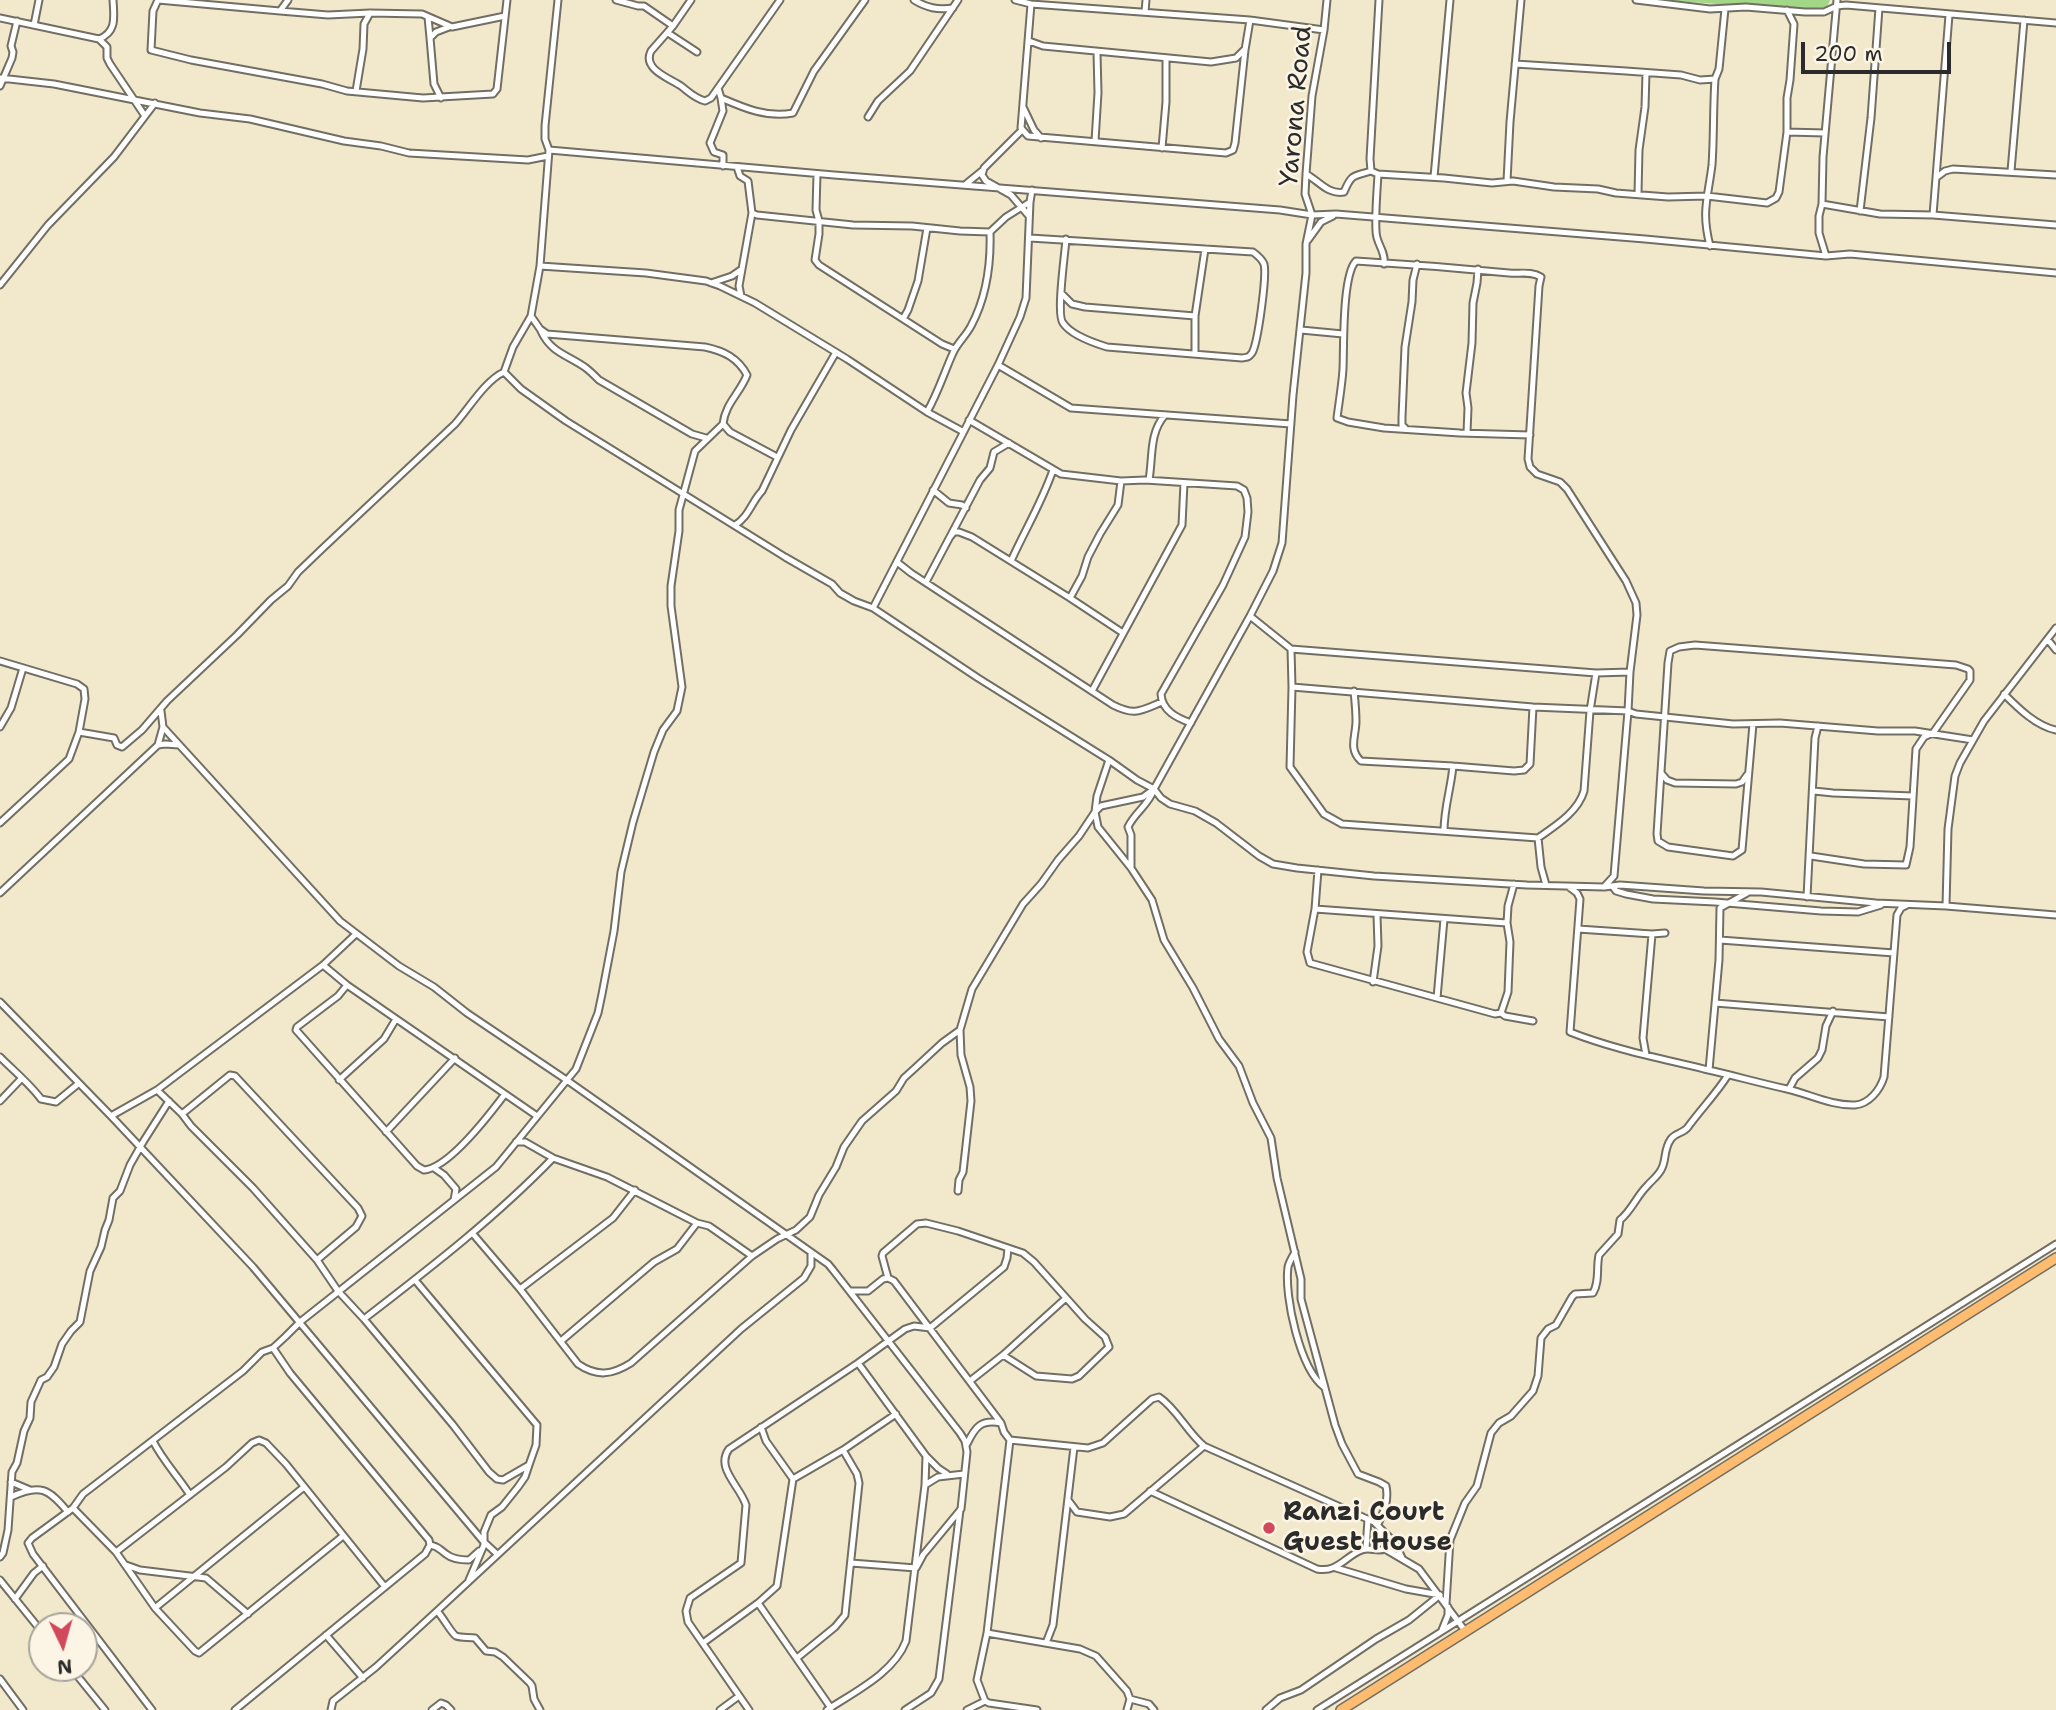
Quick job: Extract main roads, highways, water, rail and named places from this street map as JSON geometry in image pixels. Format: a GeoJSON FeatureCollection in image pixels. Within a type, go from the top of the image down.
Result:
{"type":"FeatureCollection","features":[{"type":"Feature","properties":{"kind":"highway"},"geometry":{"type":"LineString","coordinates":[[1340,1710],[2056,1258]]}},
{"type":"Feature","properties":{"kind":"place","name":"Ranzi Court Guest House"},"geometry":{"type":"Point","coordinates":[1269,1528]}}]}
